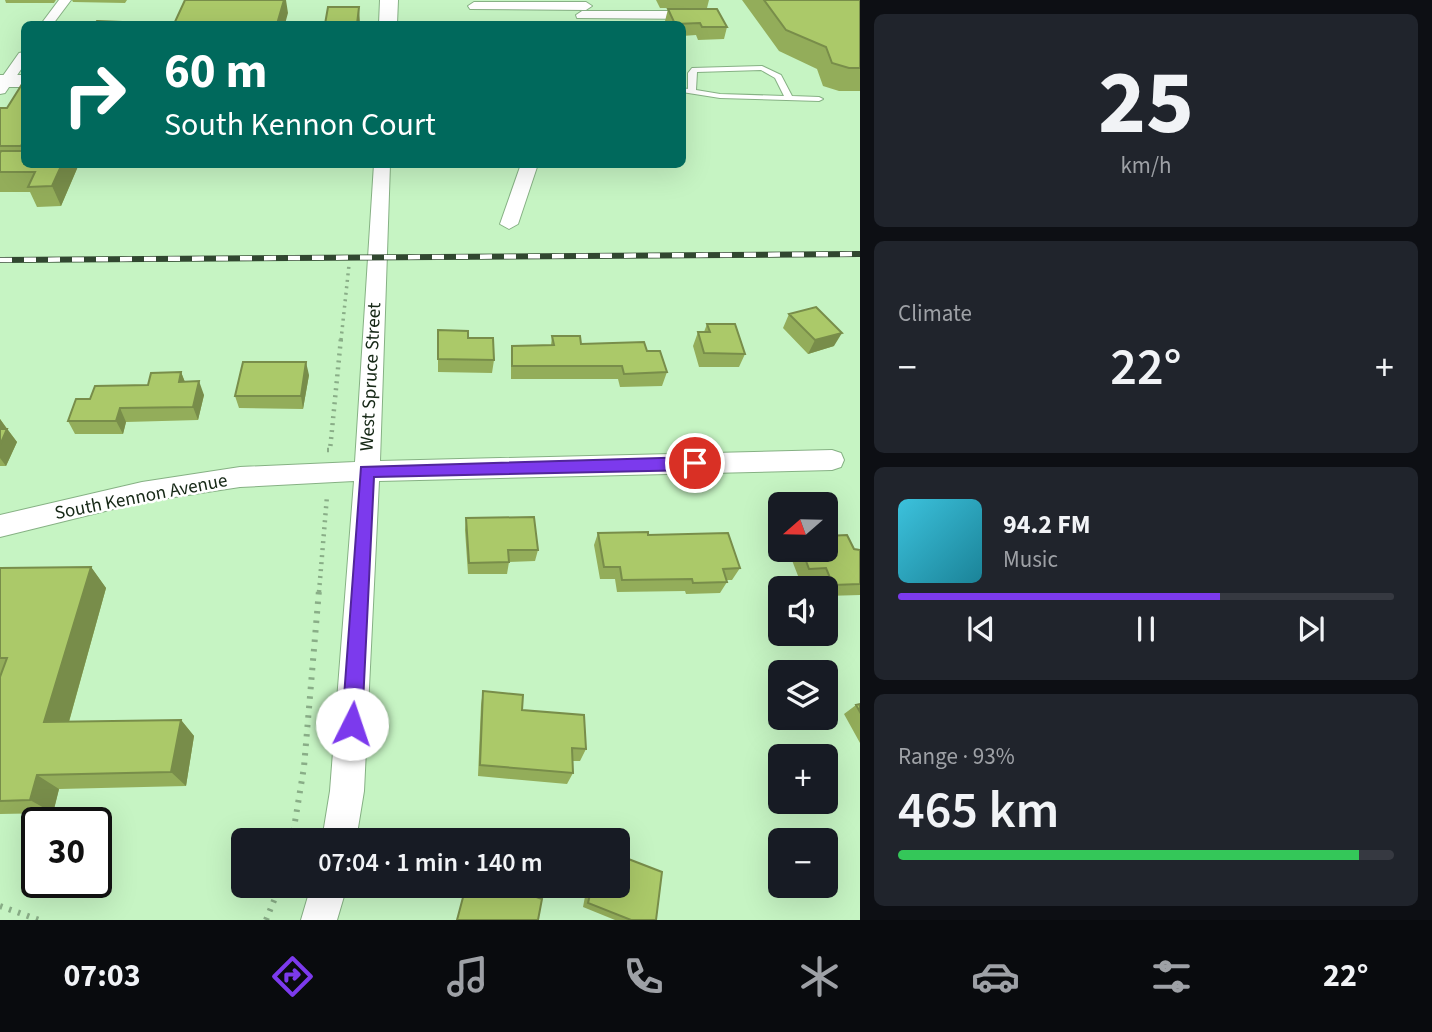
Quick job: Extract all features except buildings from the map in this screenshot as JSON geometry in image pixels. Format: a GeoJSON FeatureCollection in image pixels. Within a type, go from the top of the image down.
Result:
{"type":"FeatureCollection","features":[{"type":"Feature","properties":{"kind":"street"},"geometry":{"type":"LineString","coordinates":[[49,21],[65,0]]}},
{"type":"Feature","properties":{"kind":"street"},"geometry":{"type":"LineString","coordinates":[[388,21],[389,0]]}},
{"type":"Feature","properties":{"kind":"street"},"geometry":{"type":"LineString","coordinates":[[474,6],[712,15]]}},
{"type":"Feature","properties":{"kind":"street"},"geometry":{"type":"LineString","coordinates":[[8,83],[21,61]]}},
{"type":"Feature","properties":{"kind":"street","name":"West Spruce Street"},"geometry":{"type":"LineString","coordinates":[[341,828],[347,791],[382,168]]}},
{"type":"Feature","properties":{"kind":"street"},"geometry":{"type":"LineString","coordinates":[[509,224],[529,168]]}},
{"type":"Feature","properties":{"kind":"street","name":"South Kennon Avenue"},"geometry":{"type":"LineString","coordinates":[[0,526],[182,485],[240,477],[366,471],[832,460]]}},
{"type":"Feature","properties":{"kind":"street"},"geometry":{"type":"LineString","coordinates":[[319,920],[325,898]]}},
{"type":"Feature","properties":{"kind":"lane"},"geometry":{"type":"LineString","coordinates":[[692,91],[692,73],[695,70],[762,68],[778,77],[789,98]]}},
{"type":"Feature","properties":{"kind":"lane"},"geometry":{"type":"LineString","coordinates":[[686,90],[720,96],[819,99]]}},
{"type":"Feature","properties":{"kind":"path"},"geometry":{"type":"LineString","coordinates":[[330,450],[349,265]]}},
{"type":"Feature","properties":{"kind":"path"},"geometry":{"type":"LineString","coordinates":[[294,828],[304,766],[327,496]]}},
{"type":"Feature","properties":{"kind":"path"},"geometry":{"type":"LineString","coordinates":[[266,920],[274,898]]}},
{"type":"Feature","properties":{"kind":"path"},"geometry":{"type":"LineString","coordinates":[[0,906],[39,920]]}},
{"type":"Feature","properties":{"kind":"railway"},"geometry":{"type":"LineString","coordinates":[[0,260],[860,254]]}},
{"type":"Feature","properties":{"kind":"route"},"geometry":{"type":"LineString","coordinates":[[352,724],[366,471],[695,463]]}}]}
